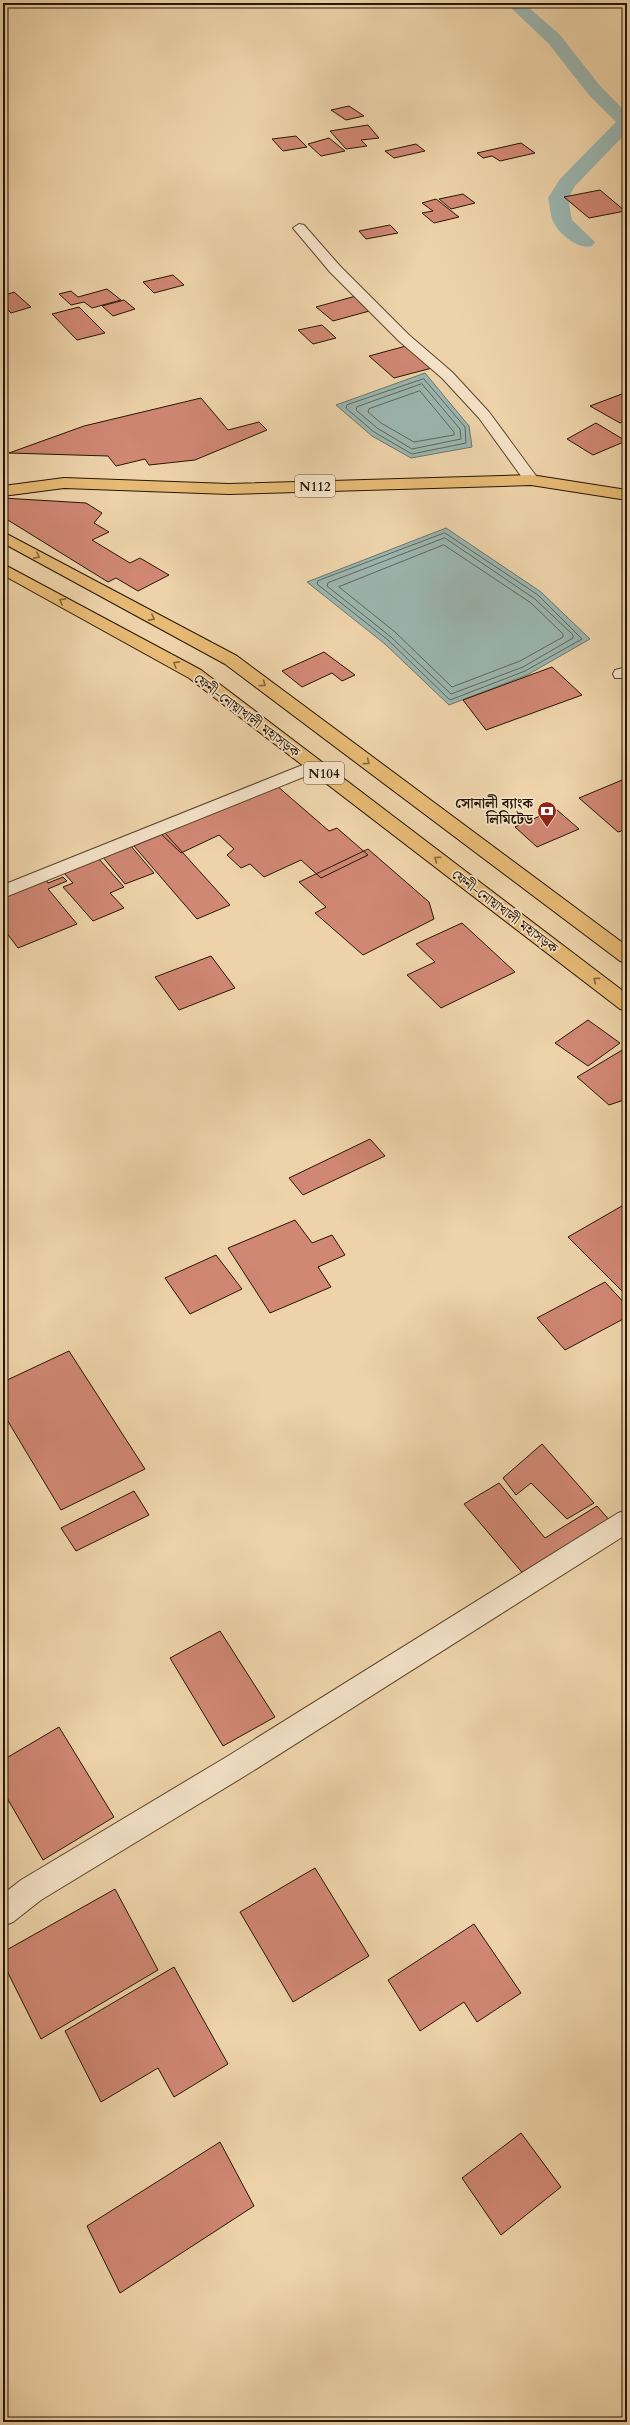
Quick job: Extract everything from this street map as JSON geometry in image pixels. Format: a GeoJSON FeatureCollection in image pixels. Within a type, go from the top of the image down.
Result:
{"type":"FeatureCollection","features":[{"type":"Feature","properties":{"kind":"highway","name":"N112"},"geometry":{"type":"LineString","coordinates":[[3,491],[64,483],[229,489],[531,480],[627,495]]}},
{"type":"Feature","properties":{"kind":"highway","name":"N104"},"geometry":{"type":"LineString","coordinates":[[3,537],[231,660],[627,956]]}},
{"type":"Feature","properties":{"kind":"highway","name":"ফেনী-নোয়াখালী মহাসড়ক"},"geometry":{"type":"LineString","coordinates":[[3,569],[196,674],[627,1004]]}},
{"type":"Feature","properties":{"kind":"street"},"geometry":{"type":"LineString","coordinates":[[299,228],[335,269],[404,338],[448,375],[484,415],[531,480]]}},
{"type":"Feature","properties":{"kind":"street"},"geometry":{"type":"LineString","coordinates":[[3,892],[315,766]]}},
{"type":"Feature","properties":{"kind":"street"},"geometry":{"type":"LineString","coordinates":[[3,1912],[31,1890],[238,1765],[627,1521]]}},
{"type":"Feature","properties":{"kind":"water"},"geometry":{"type":"Polygon","coordinates":[[[425,373],[469,426],[472,447],[411,458],[372,436],[336,405],[425,373]]]}},
{"type":"Feature","properties":{"kind":"water"},"geometry":{"type":"Polygon","coordinates":[[[446,528],[541,592],[590,639],[527,675],[449,705],[385,644],[307,582],[446,528]]]}},
{"type":"Feature","properties":{"kind":"building"},"geometry":{"type":"Polygon","coordinates":[[[349,106],[364,116],[346,120],[331,110],[349,106]]]}},
{"type":"Feature","properties":{"kind":"building"},"geometry":{"type":"Polygon","coordinates":[[[368,125],[379,138],[361,140],[367,146],[346,149],[330,131],[368,125]]]}},
{"type":"Feature","properties":{"kind":"building"},"geometry":{"type":"Polygon","coordinates":[[[296,136],[307,147],[283,151],[272,139],[296,136]]]}},
{"type":"Feature","properties":{"kind":"building"},"geometry":{"type":"Polygon","coordinates":[[[329,138],[345,151],[321,156],[308,144],[329,138]]]}},
{"type":"Feature","properties":{"kind":"building"},"geometry":{"type":"Polygon","coordinates":[[[521,143],[535,153],[500,161],[492,156],[483,158],[477,153],[521,143]]]}},
{"type":"Feature","properties":{"kind":"building"},"geometry":{"type":"Polygon","coordinates":[[[416,144],[425,151],[394,158],[385,151],[416,144]]]}},
{"type":"Feature","properties":{"kind":"building"},"geometry":{"type":"Polygon","coordinates":[[[600,190],[625,211],[589,218],[564,197],[600,190]]]}},
{"type":"Feature","properties":{"kind":"building"},"geometry":{"type":"Polygon","coordinates":[[[463,194],[475,203],[451,209],[439,199],[463,194]]]}},
{"type":"Feature","properties":{"kind":"building"},"geometry":{"type":"Polygon","coordinates":[[[436,199],[459,217],[434,223],[422,213],[433,211],[422,203],[436,199]]]}},
{"type":"Feature","properties":{"kind":"building"},"geometry":{"type":"Polygon","coordinates":[[[390,225],[398,233],[366,239],[359,231],[390,225]]]}},
{"type":"Feature","properties":{"kind":"building"},"geometry":{"type":"Polygon","coordinates":[[[173,275],[184,285],[154,293],[143,282],[173,275]]]}},
{"type":"Feature","properties":{"kind":"building"},"geometry":{"type":"Polygon","coordinates":[[[107,289],[121,300],[92,308],[84,302],[71,305],[59,294],[71,291],[78,297],[107,289]]]}},
{"type":"Feature","properties":{"kind":"building"},"geometry":{"type":"Polygon","coordinates":[[[14,292],[31,307],[11,313],[3,305],[3,296],[14,292]]]}},
{"type":"Feature","properties":{"kind":"building"},"geometry":{"type":"Polygon","coordinates":[[[356,296],[373,310],[333,321],[316,307],[356,296]]]}},
{"type":"Feature","properties":{"kind":"building"},"geometry":{"type":"Polygon","coordinates":[[[124,300],[135,309],[113,316],[102,306],[124,300]]]}},
{"type":"Feature","properties":{"kind":"building"},"geometry":{"type":"Polygon","coordinates":[[[79,307],[105,333],[77,340],[52,314],[79,307]]]}},
{"type":"Feature","properties":{"kind":"building"},"geometry":{"type":"Polygon","coordinates":[[[322,325],[336,338],[313,344],[298,330],[322,325]]]}},
{"type":"Feature","properties":{"kind":"building"},"geometry":{"type":"Polygon","coordinates":[[[406,346],[432,368],[394,378],[369,356],[406,346]]]}},
{"type":"Feature","properties":{"kind":"building"},"geometry":{"type":"Polygon","coordinates":[[[627,392],[627,419],[620,423],[590,406],[627,392]]]}},
{"type":"Feature","properties":{"kind":"building"},"geometry":{"type":"Polygon","coordinates":[[[201,398],[228,430],[259,422],[267,430],[195,460],[149,465],[145,459],[116,466],[108,456],[9,453],[84,426],[201,398]]]}},
{"type":"Feature","properties":{"kind":"building"},"geometry":{"type":"Polygon","coordinates":[[[596,423],[626,441],[593,455],[567,439],[596,423]]]}},
{"type":"Feature","properties":{"kind":"building"},"geometry":{"type":"Polygon","coordinates":[[[3,498],[86,503],[102,513],[94,523],[109,532],[92,540],[130,563],[140,558],[169,575],[138,591],[116,578],[108,582],[3,517],[3,498]]]}},
{"type":"Feature","properties":{"kind":"building"},"geometry":{"type":"Polygon","coordinates":[[[324,652],[355,675],[342,681],[332,673],[302,687],[282,671],[324,652]]]}},
{"type":"Feature","properties":{"kind":"building"},"geometry":{"type":"Polygon","coordinates":[[[552,667],[582,695],[486,730],[463,700],[552,667]]]}},
{"type":"Feature","properties":{"kind":"building"},"geometry":{"type":"Polygon","coordinates":[[[627,778],[627,829],[618,832],[579,798],[627,778]]]}},
{"type":"Feature","properties":{"kind":"building"},"geometry":{"type":"Polygon","coordinates":[[[269,779],[329,831],[337,828],[368,855],[321,878],[301,860],[264,877],[250,864],[241,868],[227,855],[234,849],[219,835],[181,853],[157,830],[269,779]]]}},
{"type":"Feature","properties":{"kind":"building","name":"সোনালী ব্যাংক লিমিটেড"},"geometry":{"type":"Polygon","coordinates":[[[556,809],[579,829],[537,847],[515,827],[556,809]]]}},
{"type":"Feature","properties":{"kind":"building"},"geometry":{"type":"Polygon","coordinates":[[[165,833],[230,905],[197,919],[134,846],[165,833]]]}},
{"type":"Feature","properties":{"kind":"building"},"geometry":{"type":"Polygon","coordinates":[[[130,845],[154,873],[125,884],[102,856],[130,845]]]}},
{"type":"Feature","properties":{"kind":"building"},"geometry":{"type":"Polygon","coordinates":[[[368,849],[429,902],[434,919],[363,955],[315,913],[326,907],[299,882],[368,849]]]}},
{"type":"Feature","properties":{"kind":"building"},"geometry":{"type":"Polygon","coordinates":[[[98,858],[124,887],[110,893],[124,908],[93,921],[63,887],[73,883],[63,872],[98,858]]]}},
{"type":"Feature","properties":{"kind":"building"},"geometry":{"type":"Polygon","coordinates":[[[63,877],[67,881],[48,889],[77,924],[18,948],[3,928],[3,897],[46,880],[48,883],[63,877]]]}},
{"type":"Feature","properties":{"kind":"building"},"geometry":{"type":"Polygon","coordinates":[[[462,923],[515,972],[441,1008],[407,975],[435,962],[416,944],[462,923]]]}},
{"type":"Feature","properties":{"kind":"building"},"geometry":{"type":"Polygon","coordinates":[[[211,956],[235,988],[179,1010],[155,977],[211,956]]]}},
{"type":"Feature","properties":{"kind":"building"},"geometry":{"type":"Polygon","coordinates":[[[588,1020],[620,1043],[588,1066],[555,1043],[588,1020]]]}},
{"type":"Feature","properties":{"kind":"building"},"geometry":{"type":"Polygon","coordinates":[[[624,1049],[627,1051],[627,1099],[609,1105],[577,1077],[624,1049]]]}},
{"type":"Feature","properties":{"kind":"building"},"geometry":{"type":"Polygon","coordinates":[[[370,1139],[385,1156],[303,1195],[289,1178],[370,1139]]]}},
{"type":"Feature","properties":{"kind":"building"},"geometry":{"type":"Polygon","coordinates":[[[627,1203],[627,1296],[568,1237],[627,1203]]]}},
{"type":"Feature","properties":{"kind":"building"},"geometry":{"type":"Polygon","coordinates":[[[295,1220],[312,1243],[332,1235],[345,1255],[318,1267],[331,1287],[270,1313],[228,1248],[295,1220]]]}},
{"type":"Feature","properties":{"kind":"building"},"geometry":{"type":"Polygon","coordinates":[[[216,1255],[242,1289],[190,1314],[165,1278],[216,1255]]]}},
{"type":"Feature","properties":{"kind":"building"},"geometry":{"type":"Polygon","coordinates":[[[605,1282],[627,1306],[627,1317],[565,1350],[537,1318],[605,1282]]]}},
{"type":"Feature","properties":{"kind":"building"},"geometry":{"type":"Polygon","coordinates":[[[69,1351],[145,1469],[61,1510],[3,1413],[3,1382],[69,1351]]]}},
{"type":"Feature","properties":{"kind":"building"},"geometry":{"type":"Polygon","coordinates":[[[542,1444],[594,1503],[567,1519],[531,1483],[516,1495],[503,1478],[542,1444]]]}},
{"type":"Feature","properties":{"kind":"building"},"geometry":{"type":"Polygon","coordinates":[[[499,1483],[545,1538],[597,1506],[618,1530],[531,1583],[464,1504],[499,1483]]]}},
{"type":"Feature","properties":{"kind":"building"},"geometry":{"type":"Polygon","coordinates":[[[134,1491],[149,1515],[76,1551],[61,1528],[134,1491]]]}},
{"type":"Feature","properties":{"kind":"building"},"geometry":{"type":"Polygon","coordinates":[[[220,1631],[275,1717],[223,1746],[170,1658],[220,1631]]]}},
{"type":"Feature","properties":{"kind":"building"},"geometry":{"type":"Polygon","coordinates":[[[59,1727],[114,1817],[43,1860],[3,1791],[3,1760],[59,1727]]]}},
{"type":"Feature","properties":{"kind":"building"},"geometry":{"type":"Polygon","coordinates":[[[315,1868],[369,1956],[293,2002],[240,1912],[315,1868]]]}},
{"type":"Feature","properties":{"kind":"building"},"geometry":{"type":"Polygon","coordinates":[[[115,1889],[158,1970],[41,2039],[3,1963],[3,1952],[115,1889]]]}},
{"type":"Feature","properties":{"kind":"building"},"geometry":{"type":"Polygon","coordinates":[[[474,1924],[521,1993],[477,2022],[464,2002],[420,2031],[388,1980],[474,1924]]]}},
{"type":"Feature","properties":{"kind":"building"},"geometry":{"type":"Polygon","coordinates":[[[174,1967],[228,2064],[174,2097],[158,2068],[101,2102],[65,2031],[174,1967]]]}},
{"type":"Feature","properties":{"kind":"building"},"geometry":{"type":"Polygon","coordinates":[[[521,2133],[561,2187],[501,2235],[462,2178],[521,2133]]]}},
{"type":"Feature","properties":{"kind":"building"},"geometry":{"type":"Polygon","coordinates":[[[220,2142],[254,2206],[120,2293],[87,2226],[220,2142]]]}},
{"type":"Feature","properties":{"kind":"waterway"},"geometry":{"type":"LineString","coordinates":[[514,3],[555,40],[594,90],[626,122],[567,183],[558,198],[563,222],[585,242]]}},
{"type":"Feature","properties":{"kind":"place","name":"সোনালী ব্যাংক লিমিটেড"},"geometry":{"type":"Point","coordinates":[547,828]}}]}
